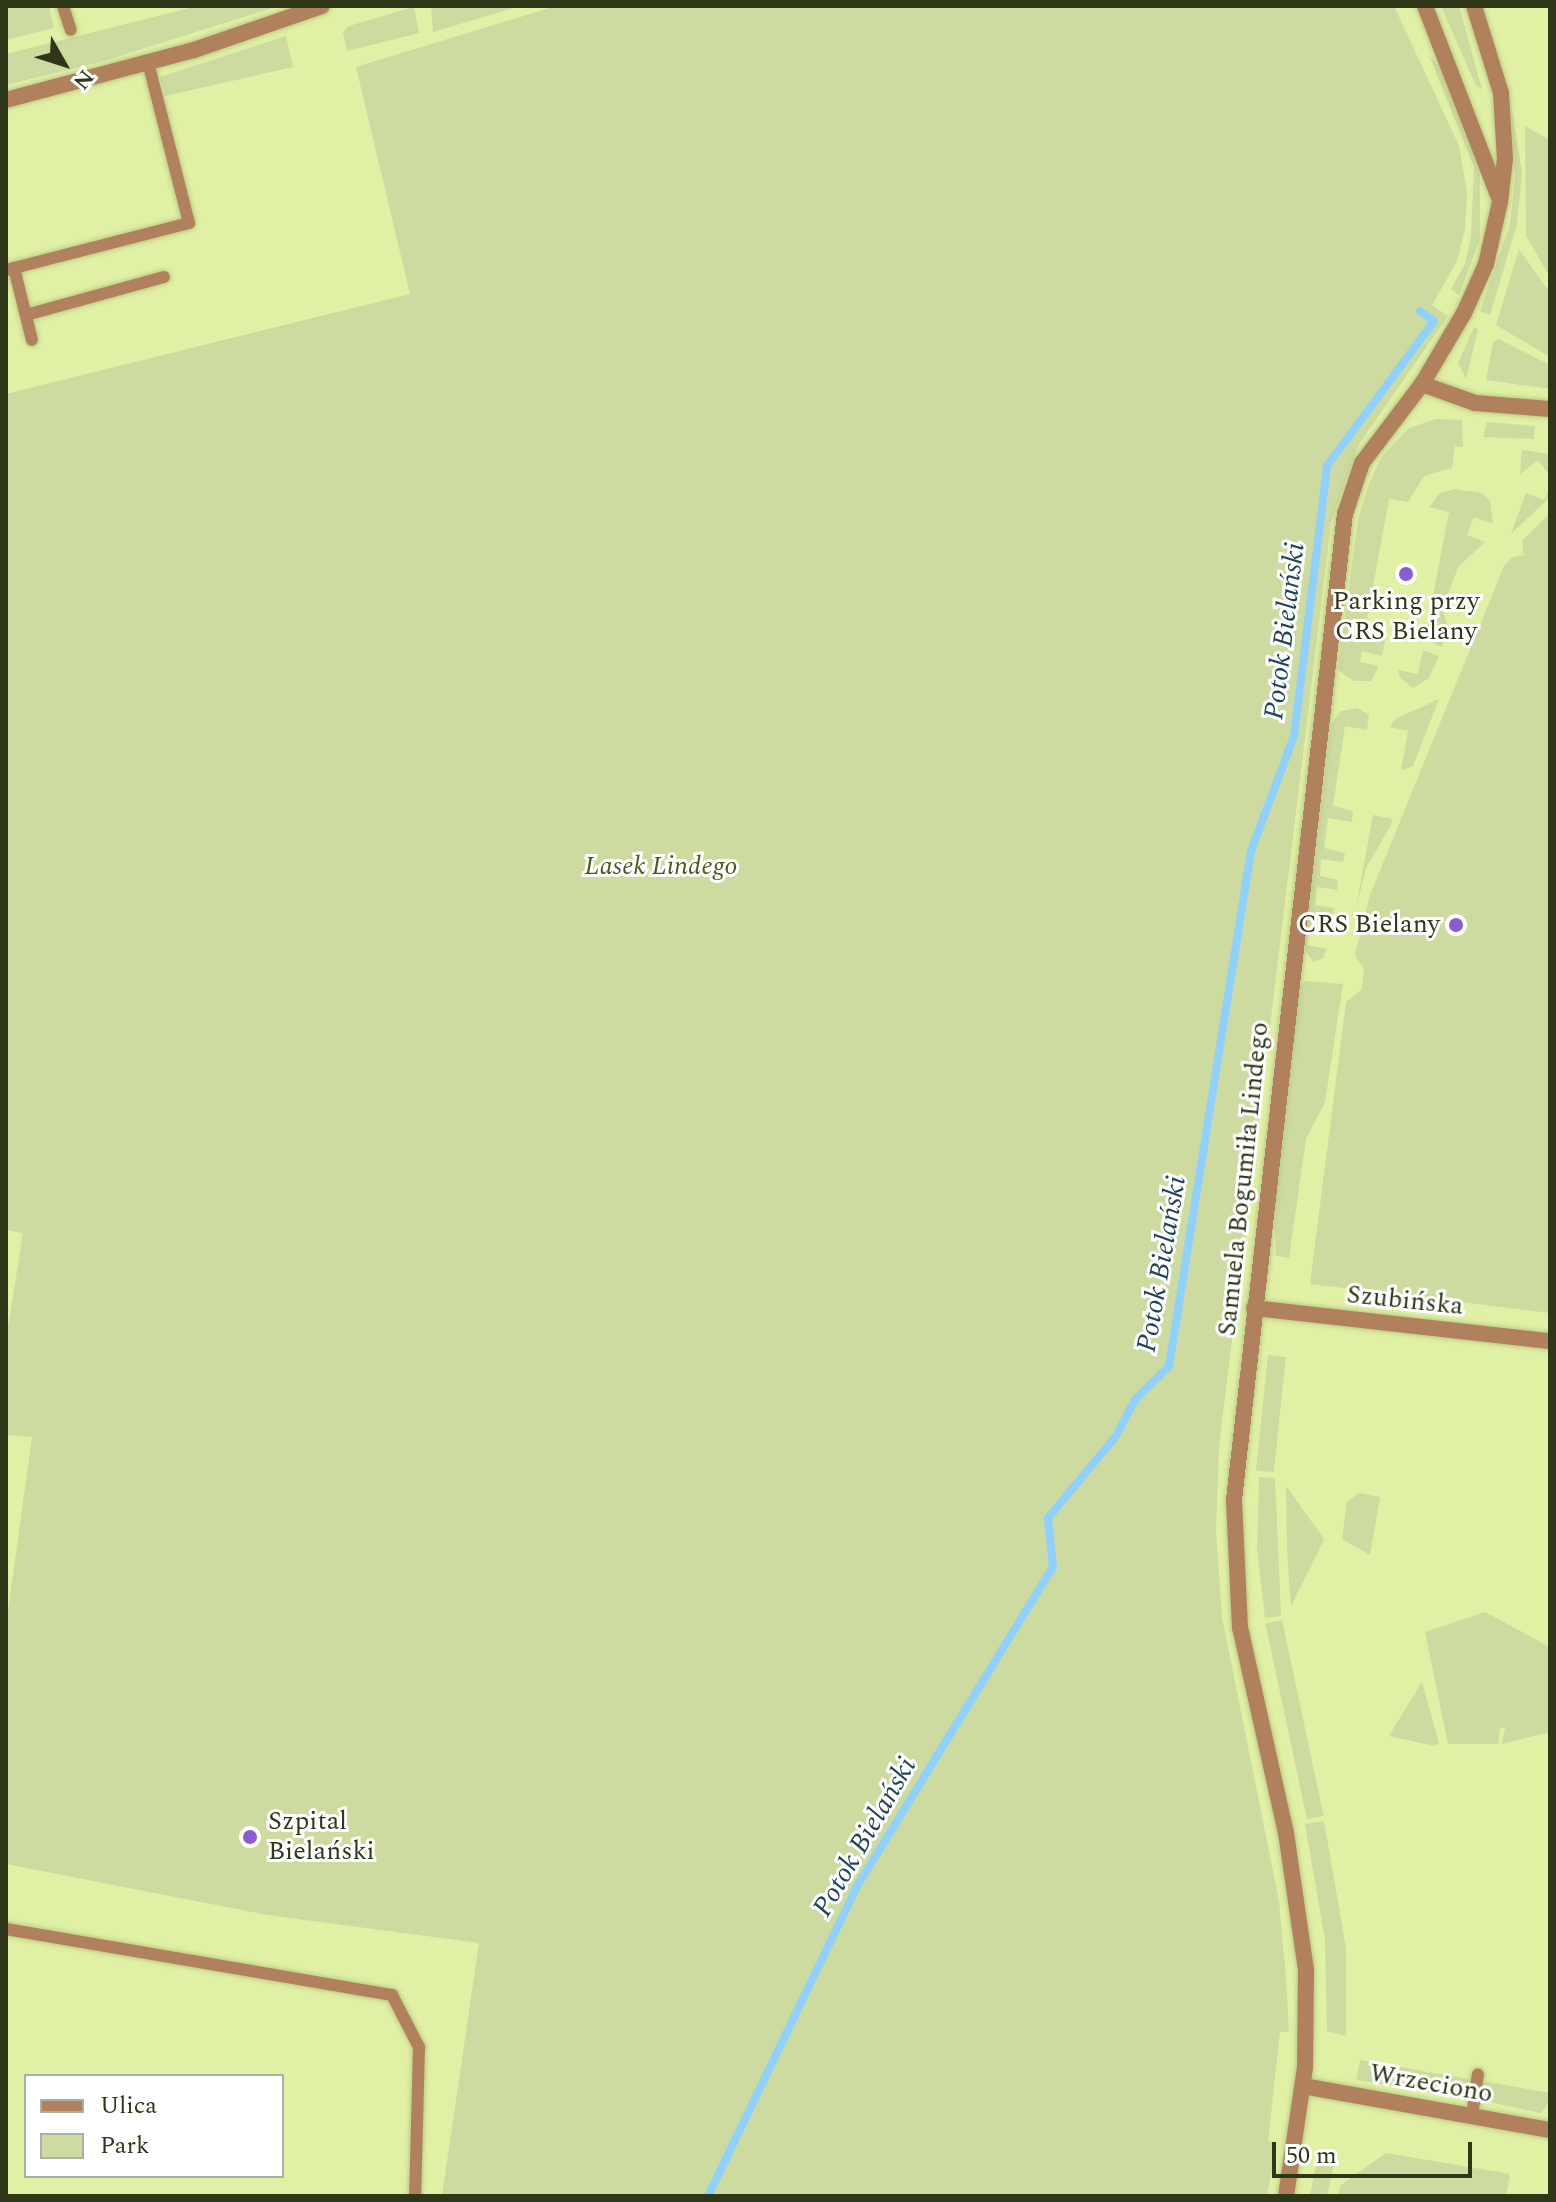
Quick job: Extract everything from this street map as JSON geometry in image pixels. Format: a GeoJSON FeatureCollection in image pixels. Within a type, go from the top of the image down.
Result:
{"type":"FeatureCollection","features":[{"type":"Feature","properties":{"kind":"street"},"geometry":{"type":"LineString","coordinates":[[6,100],[148,62],[322,6]]}},
{"type":"Feature","properties":{"kind":"street"},"geometry":{"type":"LineString","coordinates":[[1425,6],[1500,202]]}},
{"type":"Feature","properties":{"kind":"street","name":"Samuela Bogumiła Lindego"},"geometry":{"type":"LineString","coordinates":[[1286,2196],[1303,2086],[1303,1949],[1286,1833],[1241,1639],[1234,1559],[1234,1500],[1345,514],[1362,463],[1422,384],[1480,280],[1500,202],[1505,159],[1501,93],[1474,6]]}},
{"type":"Feature","properties":{"kind":"street"},"geometry":{"type":"LineString","coordinates":[[1422,384],[1475,403],[1550,409]]}},
{"type":"Feature","properties":{"kind":"street","name":"Szubińska"},"geometry":{"type":"LineString","coordinates":[[1254,1308],[1550,1341]]}},
{"type":"Feature","properties":{"kind":"street","name":"Wrzeciono"},"geometry":{"type":"LineString","coordinates":[[1303,2086],[1550,2130]]}},
{"type":"Feature","properties":{"kind":"lane"},"geometry":{"type":"LineString","coordinates":[[63,6],[71,30]]}},
{"type":"Feature","properties":{"kind":"lane"},"geometry":{"type":"LineString","coordinates":[[32,340],[10,269],[189,223],[148,62]]}},
{"type":"Feature","properties":{"kind":"lane"},"geometry":{"type":"LineString","coordinates":[[26,315],[164,277]]}},
{"type":"Feature","properties":{"kind":"lane"},"geometry":{"type":"LineString","coordinates":[[6,1929],[392,1995],[419,2047],[415,2196]]}},
{"type":"Feature","properties":{"kind":"lane"},"geometry":{"type":"LineString","coordinates":[[1472,2116],[1478,2074]]}},
{"type":"Feature","properties":{"kind":"green space"},"geometry":{"type":"Polygon","coordinates":[[[6,6],[49,6],[54,28],[6,40],[6,6]]]}},
{"type":"Feature","properties":{"kind":"green space"},"geometry":{"type":"Polygon","coordinates":[[[198,6],[278,6],[104,61],[6,85],[6,54],[198,6]]]}},
{"type":"Feature","properties":{"kind":"green space"},"geometry":{"type":"Polygon","coordinates":[[[431,6],[520,6],[433,32],[431,6]]]}},
{"type":"Feature","properties":{"kind":"green space","name":"Lasek Lindego"},"geometry":{"type":"Polygon","coordinates":[[[556,6],[1394,6],[1459,146],[1467,192],[1465,229],[1457,261],[1432,305],[1448,316],[1359,444],[1331,523],[1219,1447],[1216,1532],[1222,1617],[1279,1901],[1286,1978],[1289,2032],[1280,2032],[1268,2141],[1277,2143],[1267,2196],[442,2196],[479,1943],[268,1915],[6,1864],[6,1626],[32,1437],[6,1435],[6,1340],[23,1233],[6,1230],[6,394],[410,294],[356,67],[556,6]]]}},
{"type":"Feature","properties":{"kind":"green space"},"geometry":{"type":"Polygon","coordinates":[[[1441,6],[1459,6],[1482,89],[1476,86],[1441,6]]]}},
{"type":"Feature","properties":{"kind":"green space"},"geometry":{"type":"Polygon","coordinates":[[[414,7],[419,33],[347,51],[343,32],[349,26],[414,7]]]}},
{"type":"Feature","properties":{"kind":"green space"},"geometry":{"type":"Polygon","coordinates":[[[286,36],[293,67],[165,96],[160,77],[286,36]]]}},
{"type":"Feature","properties":{"kind":"green space"},"geometry":{"type":"Polygon","coordinates":[[[1429,55],[1445,74],[1480,169],[1480,239],[1459,295],[1451,289],[1465,264],[1471,236],[1474,167],[1429,55]]]}},
{"type":"Feature","properties":{"kind":"green space"},"geometry":{"type":"Polygon","coordinates":[[[1509,90],[1522,173],[1517,224],[1490,315],[1480,311],[1510,224],[1515,177],[1509,90]]]}},
{"type":"Feature","properties":{"kind":"green space"},"geometry":{"type":"Polygon","coordinates":[[[1525,126],[1550,140],[1550,277],[1526,236],[1525,126]]]}},
{"type":"Feature","properties":{"kind":"green space"},"geometry":{"type":"Polygon","coordinates":[[[1519,249],[1550,293],[1550,357],[1496,325],[1519,249]]]}},
{"type":"Feature","properties":{"kind":"green space"},"geometry":{"type":"Polygon","coordinates":[[[1474,327],[1478,330],[1466,379],[1458,363],[1474,327]]]}},
{"type":"Feature","properties":{"kind":"green space"},"geometry":{"type":"Polygon","coordinates":[[[1499,339],[1550,365],[1550,389],[1486,380],[1493,342],[1499,339]]]}},
{"type":"Feature","properties":{"kind":"green space"},"geometry":{"type":"Polygon","coordinates":[[[1436,419],[1462,420],[1463,447],[1455,446],[1452,468],[1424,476],[1408,502],[1389,499],[1364,636],[1385,640],[1382,656],[1362,651],[1360,662],[1379,666],[1371,681],[1354,681],[1338,670],[1358,519],[1369,484],[1382,456],[1409,428],[1436,419]]]}},
{"type":"Feature","properties":{"kind":"green space"},"geometry":{"type":"Polygon","coordinates":[[[1487,422],[1535,426],[1534,439],[1483,437],[1487,422]]]}},
{"type":"Feature","properties":{"kind":"green space"},"geometry":{"type":"Polygon","coordinates":[[[1522,450],[1550,454],[1550,476],[1538,460],[1520,474],[1522,450]]]}},
{"type":"Feature","properties":{"kind":"green space"},"geometry":{"type":"Polygon","coordinates":[[[1550,488],[1550,497],[1511,534],[1526,493],[1544,500],[1550,488]]]}},
{"type":"Feature","properties":{"kind":"green space"},"geometry":{"type":"Polygon","coordinates":[[[1454,489],[1482,493],[1490,501],[1493,524],[1474,517],[1467,535],[1485,542],[1459,566],[1442,607],[1448,628],[1442,647],[1425,639],[1449,512],[1429,507],[1439,494],[1454,489]]]}},
{"type":"Feature","properties":{"kind":"green space","name":"CRS Bielany"},"geometry":{"type":"Polygon","coordinates":[[[1550,513],[1550,1313],[1310,1284],[1346,1002],[1362,989],[1364,969],[1355,955],[1370,895],[1504,566],[1512,557],[1524,555],[1522,541],[1550,513]]]}},
{"type":"Feature","properties":{"kind":"green space"},"geometry":{"type":"Polygon","coordinates":[[[1423,650],[1439,656],[1429,678],[1413,688],[1400,678],[1398,670],[1418,674],[1423,650]]]}},
{"type":"Feature","properties":{"kind":"green space"},"geometry":{"type":"Polygon","coordinates":[[[1439,699],[1413,766],[1401,771],[1408,731],[1390,727],[1395,719],[1439,699]]]}},
{"type":"Feature","properties":{"kind":"green space"},"geometry":{"type":"Polygon","coordinates":[[[1358,708],[1369,715],[1367,730],[1345,726],[1333,806],[1353,811],[1352,822],[1328,818],[1324,848],[1345,853],[1343,862],[1321,859],[1320,876],[1338,880],[1337,890],[1317,887],[1315,905],[1334,908],[1331,930],[1309,927],[1307,945],[1327,949],[1323,958],[1313,962],[1304,949],[1331,724],[1341,711],[1358,708]]]}},
{"type":"Feature","properties":{"kind":"green space"},"geometry":{"type":"Polygon","coordinates":[[[1373,815],[1392,819],[1391,825],[1366,868],[1356,909],[1373,815]]]}},
{"type":"Feature","properties":{"kind":"green space"},"geometry":{"type":"Polygon","coordinates":[[[1306,981],[1343,984],[1325,1102],[1306,1139],[1289,1258],[1276,1256],[1274,1209],[1300,985],[1306,981]]]}},
{"type":"Feature","properties":{"kind":"green space"},"geometry":{"type":"Polygon","coordinates":[[[1268,1355],[1286,1357],[1274,1472],[1256,1470],[1268,1355]]]}},
{"type":"Feature","properties":{"kind":"green space"},"geometry":{"type":"Polygon","coordinates":[[[1259,1477],[1275,1478],[1281,1616],[1265,1618],[1257,1550],[1259,1477]]]}},
{"type":"Feature","properties":{"kind":"green space"},"geometry":{"type":"Polygon","coordinates":[[[1286,1486],[1324,1539],[1291,1607],[1287,1550],[1286,1486]]]}},
{"type":"Feature","properties":{"kind":"green space"},"geometry":{"type":"Polygon","coordinates":[[[1359,1493],[1380,1497],[1370,1555],[1342,1539],[1347,1502],[1359,1493]]]}},
{"type":"Feature","properties":{"kind":"green space"},"geometry":{"type":"Polygon","coordinates":[[[1485,1612],[1550,1647],[1550,1732],[1502,1744],[1505,1728],[1500,1728],[1498,1744],[1448,1744],[1425,1632],[1485,1612]]]}},
{"type":"Feature","properties":{"kind":"green space"},"geometry":{"type":"Polygon","coordinates":[[[1282,1620],[1324,1816],[1307,1819],[1265,1624],[1282,1620]]]}},
{"type":"Feature","properties":{"kind":"green space"},"geometry":{"type":"Polygon","coordinates":[[[1422,1682],[1439,1743],[1435,1746],[1389,1736],[1422,1682]]]}},
{"type":"Feature","properties":{"kind":"green space"},"geometry":{"type":"Polygon","coordinates":[[[1324,1821],[1346,1948],[1346,2036],[1327,2031],[1325,1940],[1305,1824],[1324,1821]]]}},
{"type":"Feature","properties":{"kind":"green space"},"geometry":{"type":"Polygon","coordinates":[[[1360,2060],[1472,2080],[1469,2099],[1357,2080],[1360,2060]]]}},
{"type":"Feature","properties":{"kind":"green space"},"geometry":{"type":"Polygon","coordinates":[[[1482,2081],[1550,2093],[1550,2101],[1541,2113],[1480,2100],[1482,2081]]]}},
{"type":"Feature","properties":{"kind":"green space"},"geometry":{"type":"Polygon","coordinates":[[[1386,2153],[1510,2174],[1506,2196],[1338,2196],[1341,2185],[1386,2153]]]}},
{"type":"Feature","properties":{"kind":"green space"},"geometry":{"type":"Polygon","coordinates":[[[1317,2159],[1334,2163],[1327,2196],[1310,2196],[1317,2159]]]}},
{"type":"Feature","properties":{"kind":"waterway","name":"Potok Bielański"},"geometry":{"type":"LineString","coordinates":[[708,2196],[856,1888],[1053,1567],[1048,1518],[1116,1436],[1135,1400],[1169,1366],[1251,851],[1294,736],[1327,466],[1434,321],[1420,311]]}},
{"type":"Feature","properties":{"kind":"place","name":"Parking przy CRS Bielany"},"geometry":{"type":"Point","coordinates":[1406,574]}},
{"type":"Feature","properties":{"kind":"place","name":"CRS Bielany"},"geometry":{"type":"Point","coordinates":[1456,925]}},
{"type":"Feature","properties":{"kind":"place","name":"Szpital Bielański"},"geometry":{"type":"Point","coordinates":[250,1837]}}]}
